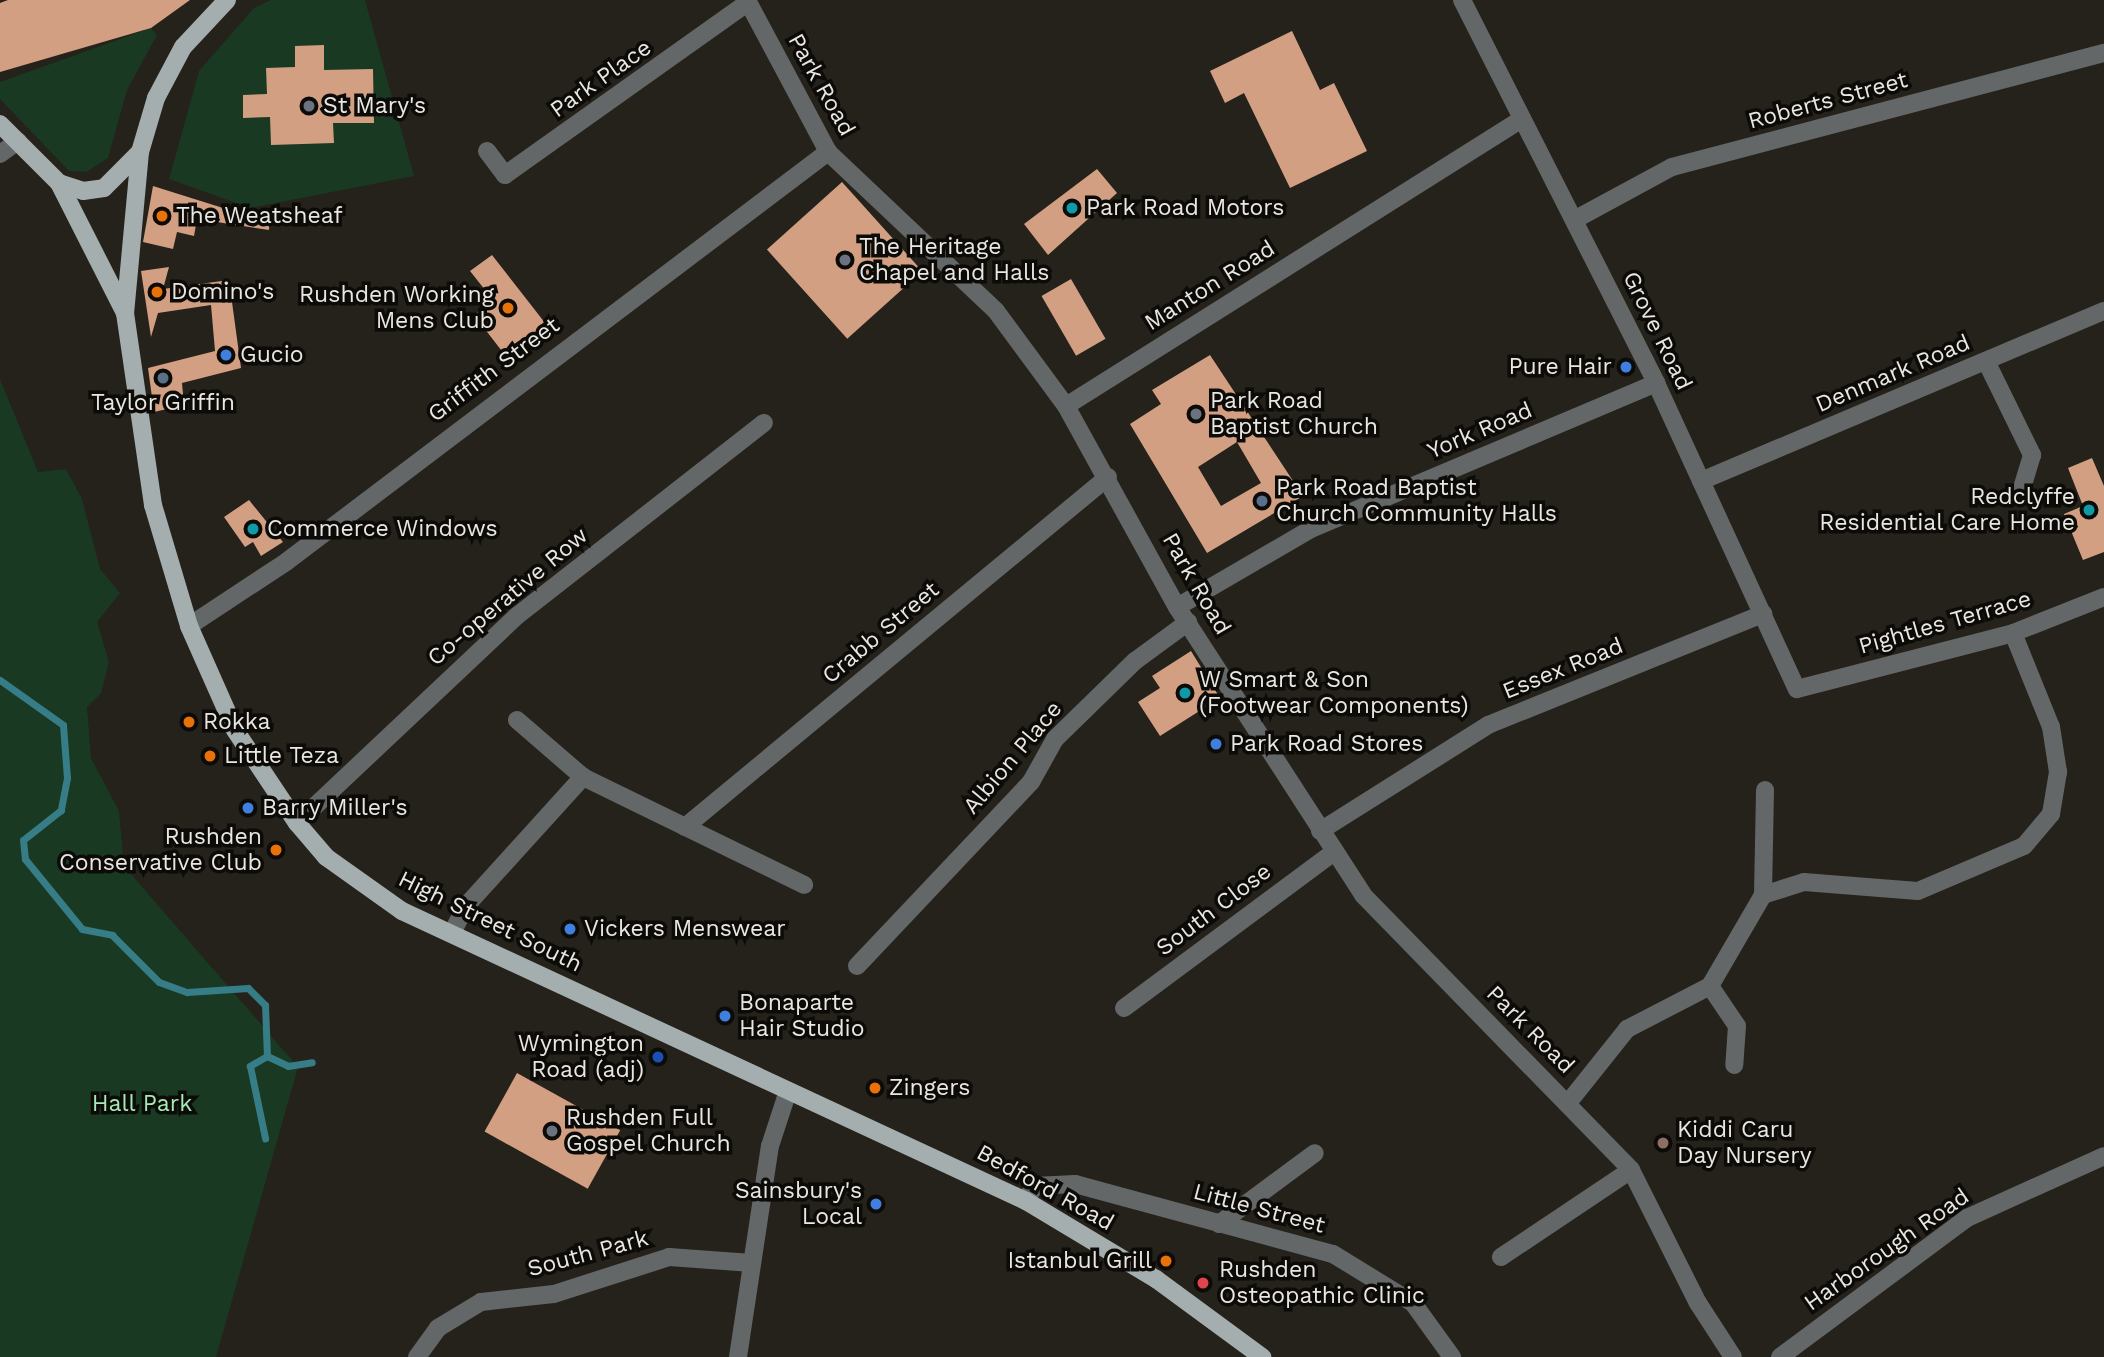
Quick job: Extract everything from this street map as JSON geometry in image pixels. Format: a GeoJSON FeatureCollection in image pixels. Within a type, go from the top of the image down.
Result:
{"type":"FeatureCollection","features":[{"type":"Feature","properties":{"kind":"main road","name":"High Street South"},"geometry":{"type":"LineString","coordinates":[[227,0],[183,47],[156,98],[140,152],[125,313],[147,479],[189,626],[235,730],[297,824],[360,884],[452,933],[788,1091]]}},
{"type":"Feature","properties":{"kind":"main road"},"geometry":{"type":"LineString","coordinates":[[0,124],[58,183],[125,313]]}},
{"type":"Feature","properties":{"kind":"main road"},"geometry":{"type":"LineString","coordinates":[[58,183],[83,191],[103,188],[140,152]]}},
{"type":"Feature","properties":{"kind":"main road","name":"Bedford Road"},"geometry":{"type":"LineString","coordinates":[[788,1091],[1026,1201],[1156,1279],[1262,1357]]}},
{"type":"Feature","properties":{"kind":"street","name":"Grove Road"},"geometry":{"type":"LineString","coordinates":[[1462,0],[1656,383],[1797,689]]}},
{"type":"Feature","properties":{"kind":"street","name":"Park Place"},"geometry":{"type":"LineString","coordinates":[[487,151],[505,175],[747,1]]}},
{"type":"Feature","properties":{"kind":"street","name":"Park Road"},"geometry":{"type":"LineString","coordinates":[[747,1],[828,152],[996,311],[1066,406],[1108,477],[1182,615],[1363,895],[1631,1170],[1698,1303],[1733,1357]]}},
{"type":"Feature","properties":{"kind":"street","name":"Roberts Street"},"geometry":{"type":"LineString","coordinates":[[1574,220],[1672,167],[2104,53]]}},
{"type":"Feature","properties":{"kind":"street","name":"Manton Road"},"geometry":{"type":"LineString","coordinates":[[1066,406],[1522,119]]}},
{"type":"Feature","properties":{"kind":"street"},"geometry":{"type":"LineString","coordinates":[[0,154],[18,141]]}},
{"type":"Feature","properties":{"kind":"street","name":"Griffith Street"},"geometry":{"type":"LineString","coordinates":[[189,626],[286,562],[828,152]]}},
{"type":"Feature","properties":{"kind":"street","name":"Denmark Road"},"geometry":{"type":"LineString","coordinates":[[1701,481],[2104,312]]}},
{"type":"Feature","properties":{"kind":"street"},"geometry":{"type":"LineString","coordinates":[[1986,361],[2032,455],[2019,498]]}},
{"type":"Feature","properties":{"kind":"street","name":"York Road"},"geometry":{"type":"LineString","coordinates":[[1182,615],[1311,529],[1656,383]]}},
{"type":"Feature","properties":{"kind":"street","name":"Co-operative Row"},"geometry":{"type":"LineString","coordinates":[[297,824],[518,615],[764,423]]}},
{"type":"Feature","properties":{"kind":"street","name":"Crabb Street"},"geometry":{"type":"LineString","coordinates":[[685,827],[1108,477]]}},
{"type":"Feature","properties":{"kind":"street","name":"Pightles Terrace"},"geometry":{"type":"LineString","coordinates":[[1797,689],[2014,633],[2104,597]]}},
{"type":"Feature","properties":{"kind":"street","name":"Essex Road"},"geometry":{"type":"LineString","coordinates":[[1320,831],[1488,725],[1763,614]]}},
{"type":"Feature","properties":{"kind":"street","name":"Albion Place"},"geometry":{"type":"LineString","coordinates":[[857,966],[1031,782],[1055,739],[1182,615]]}},
{"type":"Feature","properties":{"kind":"street"},"geometry":{"type":"LineString","coordinates":[[1763,895],[1804,882],[1918,891],[2024,846],[2051,814],[2059,772],[2051,727],[2014,633]]}},
{"type":"Feature","properties":{"kind":"street"},"geometry":{"type":"LineString","coordinates":[[517,720],[583,777],[804,885]]}},
{"type":"Feature","properties":{"kind":"street"},"geometry":{"type":"LineString","coordinates":[[452,933],[465,907],[583,777]]}},
{"type":"Feature","properties":{"kind":"street"},"geometry":{"type":"LineString","coordinates":[[1568,1103],[1627,1029],[1710,986],[1763,895],[1765,790]]}},
{"type":"Feature","properties":{"kind":"street","name":"South Close"},"geometry":{"type":"LineString","coordinates":[[1124,1008],[1334,852]]}},
{"type":"Feature","properties":{"kind":"street"},"geometry":{"type":"LineString","coordinates":[[1710,986],[1737,1026],[1734,1065]]}},
{"type":"Feature","properties":{"kind":"street"},"geometry":{"type":"LineString","coordinates":[[738,1357],[769,1146],[788,1091]]}},
{"type":"Feature","properties":{"kind":"street"},"geometry":{"type":"LineString","coordinates":[[1219,1224],[1315,1153]]}},
{"type":"Feature","properties":{"kind":"street","name":"Harborough Road"},"geometry":{"type":"LineString","coordinates":[[1780,1357],[1967,1218],[2104,1156]]}},
{"type":"Feature","properties":{"kind":"street"},"geometry":{"type":"LineString","coordinates":[[1500,1257],[1631,1170]]}},
{"type":"Feature","properties":{"kind":"street","name":"Little Street"},"geometry":{"type":"LineString","coordinates":[[1026,1201],[1034,1186],[1075,1184],[1333,1254],[1413,1303],[1452,1357]]}},
{"type":"Feature","properties":{"kind":"street","name":"South Park"},"geometry":{"type":"LineString","coordinates":[[417,1357],[438,1328],[481,1302],[554,1294],[669,1257],[752,1263]]}},
{"type":"Feature","properties":{"kind":"green space"},"geometry":{"type":"Polygon","coordinates":[[[271,0],[365,0],[414,176],[250,208],[169,179],[199,71],[254,8],[271,0]]]}},
{"type":"Feature","properties":{"kind":"green space"},"geometry":{"type":"Polygon","coordinates":[[[151,28],[157,35],[127,90],[108,158],[86,172],[69,171],[0,99],[0,82],[151,28]]]}},
{"type":"Feature","properties":{"kind":"green space","name":"Hall Park"},"geometry":{"type":"Polygon","coordinates":[[[0,379],[38,472],[66,469],[82,499],[100,569],[120,593],[97,622],[109,662],[101,693],[87,707],[91,758],[119,811],[124,866],[298,1067],[216,1357],[0,1357],[0,379]]]}},
{"type":"Feature","properties":{"kind":"building"},"geometry":{"type":"Polygon","coordinates":[[[8,0],[190,0],[151,28],[0,72],[0,3],[8,0]]]}},
{"type":"Feature","properties":{"kind":"building"},"geometry":{"type":"Polygon","coordinates":[[[1292,31],[1320,90],[1334,83],[1367,151],[1290,188],[1244,93],[1225,103],[1210,71],[1292,31]]]}},
{"type":"Feature","properties":{"kind":"building","name":"St Mary's"},"geometry":{"type":"Polygon","coordinates":[[[324,45],[324,70],[373,69],[374,123],[333,123],[334,143],[271,145],[270,117],[243,118],[243,95],[267,94],[266,68],[295,67],[295,46],[324,45]]]}},
{"type":"Feature","properties":{"kind":"building","name":"Park Road Motors"},"geometry":{"type":"Polygon","coordinates":[[[1097,169],[1117,193],[1048,255],[1024,224],[1097,169]]]}},
{"type":"Feature","properties":{"kind":"building","name":"The Heritage Chapel and Halls"},"geometry":{"type":"Polygon","coordinates":[[[842,182],[922,271],[847,339],[767,250],[842,182]]]}},
{"type":"Feature","properties":{"kind":"building"},"geometry":{"type":"Polygon","coordinates":[[[153,186],[223,208],[270,212],[269,230],[197,219],[194,236],[177,232],[173,249],[143,242],[153,186]]]}},
{"type":"Feature","properties":{"kind":"building","name":"Rushden Working Mens Club"},"geometry":{"type":"Polygon","coordinates":[[[492,255],[549,328],[508,359],[474,315],[493,300],[470,271],[492,255]]]}},
{"type":"Feature","properties":{"kind":"building"},"geometry":{"type":"Polygon","coordinates":[[[169,267],[163,289],[229,280],[241,368],[182,383],[184,405],[154,412],[148,368],[215,351],[211,305],[158,313],[151,337],[141,271],[169,267]]]}},
{"type":"Feature","properties":{"kind":"building"},"geometry":{"type":"Polygon","coordinates":[[[1071,279],[1106,339],[1076,356],[1042,296],[1071,279]]]}},
{"type":"Feature","properties":{"kind":"building"},"geometry":{"type":"Polygon","coordinates":[[[1210,355],[1303,496],[1207,553],[1130,424],[1161,404],[1152,390],[1210,355]],[[1237,442],[1198,467],[1221,506],[1261,483],[1237,442]]]}},
{"type":"Feature","properties":{"kind":"building","name":"Redclyffe Residential Care Home"},"geometry":{"type":"Polygon","coordinates":[[[2092,458],[2104,486],[2104,552],[2083,560],[2064,514],[2083,506],[2068,468],[2092,458]]]}},
{"type":"Feature","properties":{"kind":"building","name":"Commerce Windows"},"geometry":{"type":"Polygon","coordinates":[[[249,500],[283,542],[261,556],[253,542],[245,547],[224,517],[249,500]]]}},
{"type":"Feature","properties":{"kind":"building","name":"W Smart & Son (Footwear Components)"},"geometry":{"type":"Polygon","coordinates":[[[1191,651],[1220,698],[1160,736],[1138,702],[1160,688],[1152,676],[1191,651]]]}},
{"type":"Feature","properties":{"kind":"building","name":"Rushden Full Gospel Church"},"geometry":{"type":"Polygon","coordinates":[[[517,1073],[620,1130],[588,1189],[485,1132],[517,1073]]]}},
{"type":"Feature","properties":{"kind":"waterway"},"geometry":{"type":"LineString","coordinates":[[0,680],[63,725],[67,778],[61,810],[23,840],[25,859],[82,929],[112,935],[159,982],[187,992],[248,988],[265,1005],[267,1056],[250,1066],[265,1138]]}},
{"type":"Feature","properties":{"kind":"waterway"},"geometry":{"type":"LineString","coordinates":[[267,1056],[288,1066],[312,1062]]}},
{"type":"Feature","properties":{"kind":"place","name":"St Mary's"},"geometry":{"type":"Point","coordinates":[309,106]}},
{"type":"Feature","properties":{"kind":"place","name":"Park Road Motors"},"geometry":{"type":"Point","coordinates":[1072,208]}},
{"type":"Feature","properties":{"kind":"place","name":"The Weatsheaf"},"geometry":{"type":"Point","coordinates":[162,216]}},
{"type":"Feature","properties":{"kind":"place","name":"The Heritage Chapel and Halls"},"geometry":{"type":"Point","coordinates":[845,260]}},
{"type":"Feature","properties":{"kind":"place","name":"Domino's"},"geometry":{"type":"Point","coordinates":[157,292]}},
{"type":"Feature","properties":{"kind":"place","name":"Rushden Working Mens Club"},"geometry":{"type":"Point","coordinates":[508,308]}},
{"type":"Feature","properties":{"kind":"place","name":"Gucio"},"geometry":{"type":"Point","coordinates":[226,355]}},
{"type":"Feature","properties":{"kind":"place","name":"Pure Hair"},"geometry":{"type":"Point","coordinates":[1626,367]}},
{"type":"Feature","properties":{"kind":"place","name":"Taylor Griffin"},"geometry":{"type":"Point","coordinates":[163,378]}},
{"type":"Feature","properties":{"kind":"place","name":"Park Road Baptist Church"},"geometry":{"type":"Point","coordinates":[1196,414]}},
{"type":"Feature","properties":{"kind":"place","name":"Park Road Baptist Church Community Halls"},"geometry":{"type":"Point","coordinates":[1262,501]}},
{"type":"Feature","properties":{"kind":"place","name":"Redclyffe Residential Care Home"},"geometry":{"type":"Point","coordinates":[2089,510]}},
{"type":"Feature","properties":{"kind":"place","name":"Commerce Windows"},"geometry":{"type":"Point","coordinates":[253,529]}},
{"type":"Feature","properties":{"kind":"place","name":"W Smart & Son (Footwear Components)"},"geometry":{"type":"Point","coordinates":[1185,693]}},
{"type":"Feature","properties":{"kind":"place","name":"Rokka"},"geometry":{"type":"Point","coordinates":[189,722]}},
{"type":"Feature","properties":{"kind":"place","name":"Park Road Stores"},"geometry":{"type":"Point","coordinates":[1216,744]}},
{"type":"Feature","properties":{"kind":"place","name":"Little Teza"},"geometry":{"type":"Point","coordinates":[210,756]}},
{"type":"Feature","properties":{"kind":"place","name":"Barry Miller's"},"geometry":{"type":"Point","coordinates":[248,808]}},
{"type":"Feature","properties":{"kind":"place","name":"Rushden Conservative Club"},"geometry":{"type":"Point","coordinates":[276,850]}},
{"type":"Feature","properties":{"kind":"place","name":"Vickers Menswear"},"geometry":{"type":"Point","coordinates":[570,929]}},
{"type":"Feature","properties":{"kind":"place","name":"Bonaparte Hair Studio"},"geometry":{"type":"Point","coordinates":[725,1016]}},
{"type":"Feature","properties":{"kind":"place","name":"Wymington Road (adj)"},"geometry":{"type":"Point","coordinates":[658,1057]}},
{"type":"Feature","properties":{"kind":"place","name":"Zingers"},"geometry":{"type":"Point","coordinates":[875,1088]}},
{"type":"Feature","properties":{"kind":"place","name":"Rushden Full Gospel Church"},"geometry":{"type":"Point","coordinates":[552,1131]}},
{"type":"Feature","properties":{"kind":"place","name":"Kiddi Caru Day Nursery"},"geometry":{"type":"Point","coordinates":[1663,1143]}},
{"type":"Feature","properties":{"kind":"place","name":"Sainsbury's Local"},"geometry":{"type":"Point","coordinates":[876,1204]}},
{"type":"Feature","properties":{"kind":"place","name":"Istanbul Grill"},"geometry":{"type":"Point","coordinates":[1166,1261]}},
{"type":"Feature","properties":{"kind":"place","name":"Rushden Osteopathic Clinic"},"geometry":{"type":"Point","coordinates":[1203,1283]}}]}
